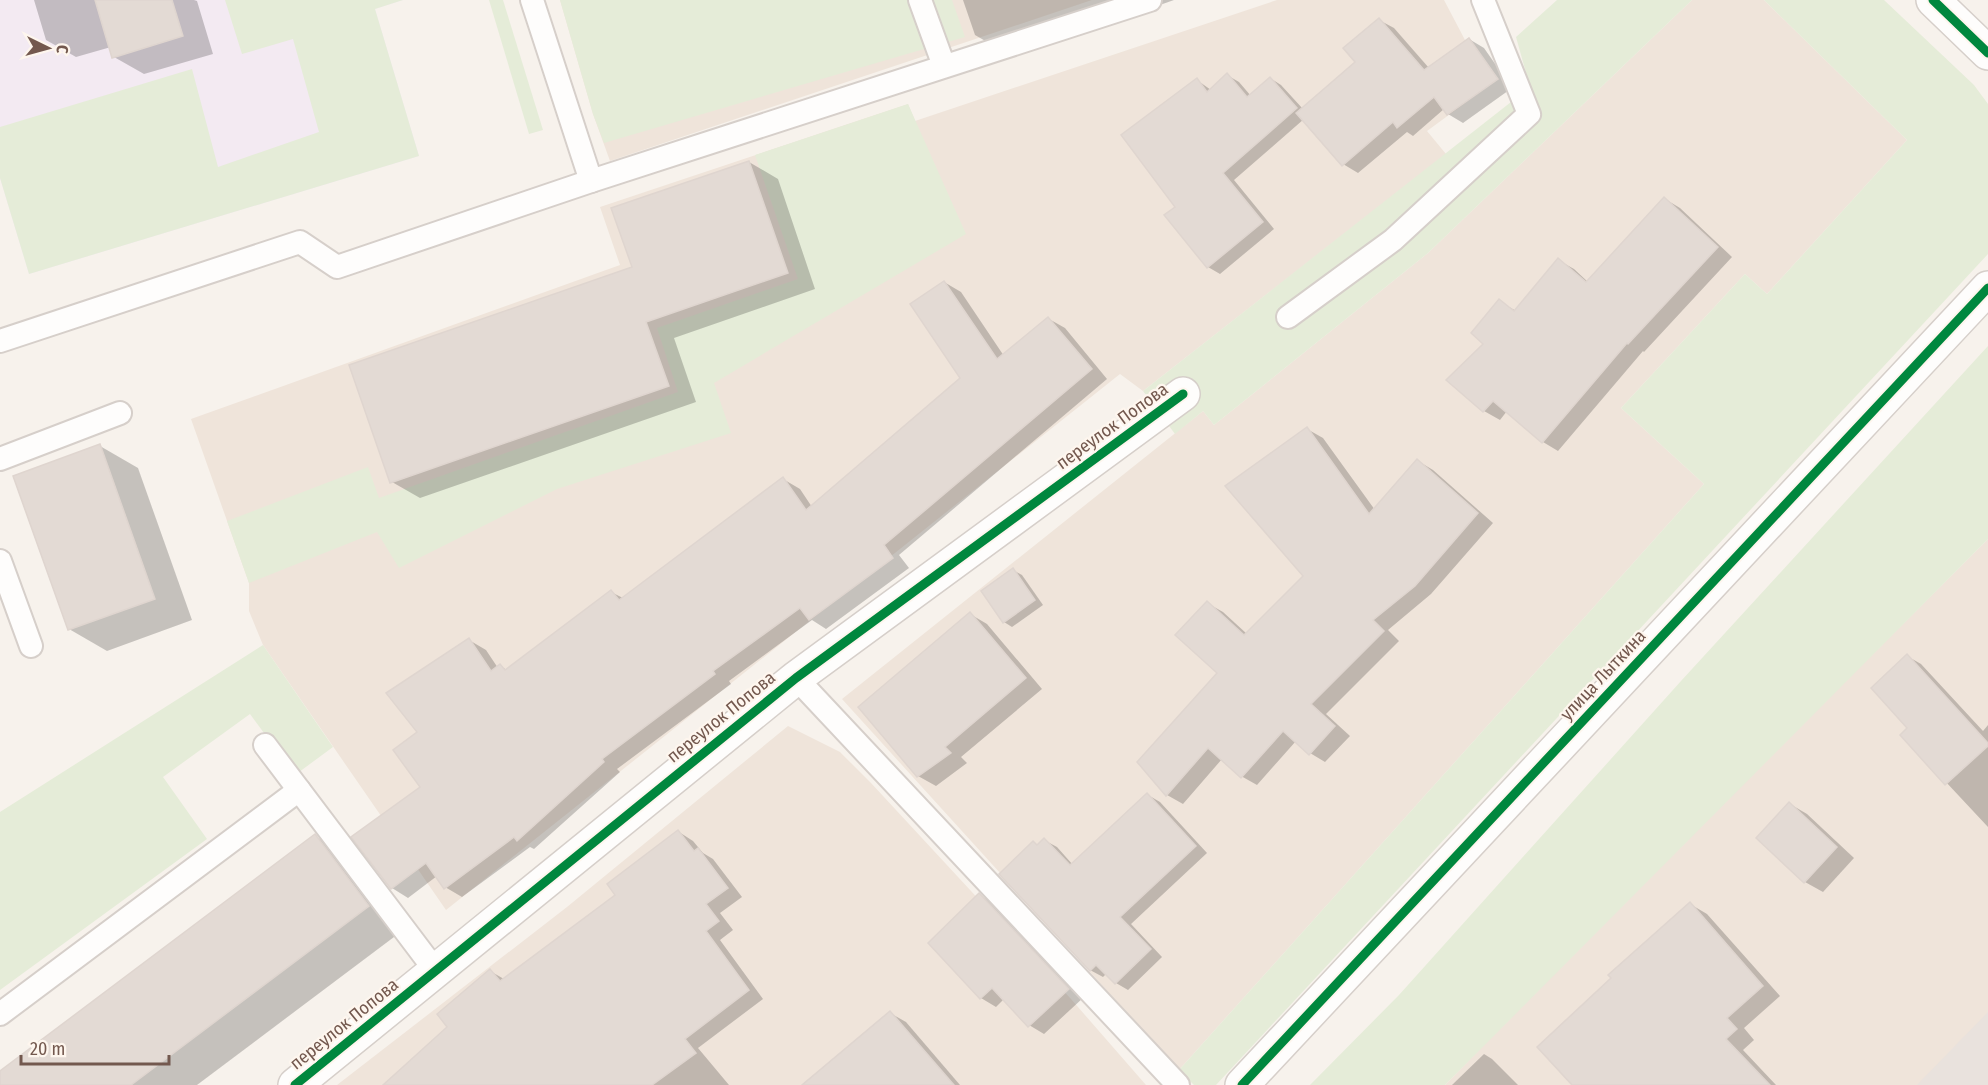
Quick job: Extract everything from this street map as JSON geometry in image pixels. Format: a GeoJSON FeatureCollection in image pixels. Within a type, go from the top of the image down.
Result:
{"type":"FeatureCollection","features":[{"type":"Feature","properties":{"kind":"street"},"geometry":{"type":"LineString","coordinates":[[1933,0],[1988,53]]}},
{"type":"Feature","properties":{"kind":"street","name":"улица Лыткина"},"geometry":{"type":"LineString","coordinates":[[1242,1085],[1988,288]]}},
{"type":"Feature","properties":{"kind":"street","name":"переулок Попова"},"geometry":{"type":"LineString","coordinates":[[295,1085],[796,678],[1183,394]]}},
{"type":"Feature","properties":{"kind":"lane"},"geometry":{"type":"LineString","coordinates":[[532,0],[591,181]]}},
{"type":"Feature","properties":{"kind":"lane"},"geometry":{"type":"LineString","coordinates":[[920,0],[944,66]]}},
{"type":"Feature","properties":{"kind":"lane"},"geometry":{"type":"LineString","coordinates":[[0,341],[300,242],[336,267],[591,181],[1150,0]]}},
{"type":"Feature","properties":{"kind":"lane"},"geometry":{"type":"LineString","coordinates":[[1288,317],[1394,240],[1529,114],[1483,0]]}},
{"type":"Feature","properties":{"kind":"lane"},"geometry":{"type":"LineString","coordinates":[[0,459],[120,413]]}},
{"type":"Feature","properties":{"kind":"lane"},"geometry":{"type":"LineString","coordinates":[[0,561],[31,646]]}},
{"type":"Feature","properties":{"kind":"lane"},"geometry":{"type":"LineString","coordinates":[[796,678],[1178,1085]]}},
{"type":"Feature","properties":{"kind":"lane"},"geometry":{"type":"LineString","coordinates":[[265,745],[435,970]]}},
{"type":"Feature","properties":{"kind":"lane"},"geometry":{"type":"LineString","coordinates":[[0,1014],[299,790]]}},
{"type":"Feature","properties":{"kind":"shaded area"},"geometry":{"type":"Polygon","coordinates":[[[0,0],[403,0],[375,9],[419,156],[29,274],[0,178],[0,0]]]}},
{"type":"Feature","properties":{"kind":"shaded area"},"geometry":{"type":"Polygon","coordinates":[[[560,0],[1092,0],[610,161],[593,114],[560,0]]]}},
{"type":"Feature","properties":{"kind":"shaded area"},"geometry":{"type":"Polygon","coordinates":[[[1277,0],[1444,0],[1465,40],[1469,37],[1498,79],[1427,131],[1446,154],[1143,391],[1120,374],[446,910],[263,645],[249,611],[249,583],[191,419],[620,265],[600,207],[908,104],[915,121],[1277,0]]]}},
{"type":"Feature","properties":{"kind":"shaded area"},"geometry":{"type":"Polygon","coordinates":[[[1692,0],[1764,0],[1907,140],[1767,294],[1745,274],[1621,408],[1704,484],[1179,1070],[842,699],[1203,411],[1214,425],[1428,253],[1692,0]]]}},
{"type":"Feature","properties":{"kind":"shaded area"},"geometry":{"type":"Polygon","coordinates":[[[1988,539],[1988,1085],[1445,1085],[1576,951],[1988,539]]]}},
{"type":"Feature","properties":{"kind":"shaded area"},"geometry":{"type":"Polygon","coordinates":[[[788,726],[840,752],[871,783],[1071,999],[1146,1085],[337,1085],[567,907],[788,726]]]}},
{"type":"Feature","properties":{"kind":"shaded area"},"geometry":{"type":"Polygon","coordinates":[[[1988,1012],[1988,1085],[1917,1085],[1988,1012]]]}},
{"type":"Feature","properties":{"kind":"green space"},"geometry":{"type":"Polygon","coordinates":[[[225,0],[403,0],[375,9],[419,156],[29,274],[0,178],[0,127],[192,69],[218,167],[319,132],[293,39],[242,54],[225,0]]]}},
{"type":"Feature","properties":{"kind":"green space"},"geometry":{"type":"Polygon","coordinates":[[[489,0],[503,0],[543,130],[529,134],[489,0]]]}},
{"type":"Feature","properties":{"kind":"green space"},"geometry":{"type":"Polygon","coordinates":[[[560,0],[952,0],[965,37],[604,143],[593,114],[560,0]]]}},
{"type":"Feature","properties":{"kind":"green space"},"geometry":{"type":"Polygon","coordinates":[[[1557,0],[1692,0],[1428,253],[1214,425],[1203,411],[1175,434],[1143,391],[1530,87],[1516,37],[1557,0]]]}},
{"type":"Feature","properties":{"kind":"green space"},"geometry":{"type":"Polygon","coordinates":[[[1764,0],[1884,0],[1974,85],[1988,104],[1988,254],[1216,1085],[1194,1085],[1179,1070],[1704,484],[1621,408],[1745,274],[1767,294],[1907,140],[1764,0]]]}},
{"type":"Feature","properties":{"kind":"green space"},"geometry":{"type":"Polygon","coordinates":[[[908,104],[966,234],[714,383],[731,433],[557,489],[399,568],[377,532],[249,583],[227,521],[368,467],[379,498],[678,392],[657,328],[798,279],[755,155],[908,104]]]}},
{"type":"Feature","properties":{"kind":"green space"},"geometry":{"type":"Polygon","coordinates":[[[1988,346],[1988,539],[1445,1085],[1310,1085],[1399,995],[1681,681],[1988,346]]]}},
{"type":"Feature","properties":{"kind":"green space"},"geometry":{"type":"Polygon","coordinates":[[[263,645],[333,747],[295,775],[250,714],[163,777],[207,839],[0,990],[0,812],[263,645]]]}},
{"type":"Feature","properties":{"kind":"building"},"geometry":{"type":"Polygon","coordinates":[[[95,0],[172,0],[183,36],[112,58],[95,0]]]}},
{"type":"Feature","properties":{"kind":"building"},"geometry":{"type":"Polygon","coordinates":[[[1379,18],[1424,70],[1469,38],[1498,79],[1447,115],[1434,97],[1397,128],[1393,122],[1342,166],[1296,113],[1355,62],[1343,48],[1379,18]]]}},
{"type":"Feature","properties":{"kind":"building"},"geometry":{"type":"Polygon","coordinates":[[[1227,73],[1247,97],[1270,77],[1297,108],[1223,173],[1263,222],[1207,268],[1164,215],[1175,207],[1121,135],[1197,78],[1207,92],[1227,73]]]}},
{"type":"Feature","properties":{"kind":"building"},"geometry":{"type":"Polygon","coordinates":[[[749,161],[788,273],[646,322],[669,386],[390,483],[349,365],[632,267],[611,208],[749,161]]]}},
{"type":"Feature","properties":{"kind":"building"},"geometry":{"type":"Polygon","coordinates":[[[1664,197],[1718,247],[1627,343],[1542,443],[1493,401],[1483,412],[1446,380],[1483,344],[1471,333],[1499,299],[1514,311],[1558,258],[1586,282],[1664,197]]]}},
{"type":"Feature","properties":{"kind":"building"},"geometry":{"type":"Polygon","coordinates":[[[944,281],[997,359],[1048,317],[1092,369],[884,545],[893,558],[809,620],[800,608],[713,671],[715,674],[602,759],[604,762],[517,841],[514,837],[444,889],[426,863],[391,889],[351,837],[420,787],[393,750],[417,732],[386,693],[469,638],[491,671],[500,664],[505,670],[611,590],[619,600],[783,477],[806,510],[960,378],[910,304],[944,281]]]}},
{"type":"Feature","properties":{"kind":"building"},"geometry":{"type":"Polygon","coordinates":[[[1307,427],[1369,514],[1417,459],[1478,513],[1415,586],[1373,620],[1384,631],[1311,704],[1335,726],[1309,755],[1283,731],[1241,778],[1208,748],[1166,796],[1137,762],[1217,673],[1175,635],[1207,601],[1244,635],[1303,576],[1225,486],[1307,427]]]}},
{"type":"Feature","properties":{"kind":"building"},"geometry":{"type":"Polygon","coordinates":[[[100,444],[155,599],[68,630],[13,476],[100,444]]]}},
{"type":"Feature","properties":{"kind":"building"},"geometry":{"type":"Polygon","coordinates":[[[1013,568],[1035,600],[1003,623],[981,591],[1013,568]]]}},
{"type":"Feature","properties":{"kind":"building"},"geometry":{"type":"Polygon","coordinates":[[[970,612],[1026,678],[945,747],[951,753],[917,777],[858,707],[970,612]]]}},
{"type":"Feature","properties":{"kind":"building"},"geometry":{"type":"Polygon","coordinates":[[[1907,654],[1988,743],[1988,746],[1945,785],[1900,735],[1907,728],[1871,688],[1907,654]]]}},
{"type":"Feature","properties":{"kind":"building"},"geometry":{"type":"Polygon","coordinates":[[[1147,793],[1196,846],[1120,917],[1151,949],[1115,984],[1096,965],[1090,971],[999,874],[1033,841],[1037,845],[1044,838],[1070,865],[1147,793]]]}},
{"type":"Feature","properties":{"kind":"building"},"geometry":{"type":"Polygon","coordinates":[[[1789,802],[1837,847],[1804,883],[1756,838],[1789,802]]]}},
{"type":"Feature","properties":{"kind":"building"},"geometry":{"type":"Polygon","coordinates":[[[678,830],[694,851],[698,848],[728,888],[706,904],[719,921],[706,931],[749,990],[685,1039],[696,1053],[652,1085],[383,1085],[447,1027],[437,1014],[490,969],[500,981],[615,895],[607,884],[678,830]]]}},
{"type":"Feature","properties":{"kind":"building"},"geometry":{"type":"Polygon","coordinates":[[[315,834],[369,906],[131,1085],[0,1085],[0,1071],[315,834]]]}},
{"type":"Feature","properties":{"kind":"building"},"geometry":{"type":"Polygon","coordinates":[[[979,893],[1069,989],[1028,1027],[992,988],[980,999],[928,943],[979,893]]]}},
{"type":"Feature","properties":{"kind":"building"},"geometry":{"type":"Polygon","coordinates":[[[1690,902],[1763,986],[1727,1018],[1737,1029],[1726,1039],[1770,1085],[1572,1085],[1537,1047],[1611,978],[1608,975],[1690,902]]]}},
{"type":"Feature","properties":{"kind":"building"},"geometry":{"type":"Polygon","coordinates":[[[890,1011],[954,1085],[802,1085],[890,1011]]]}},
{"type":"Feature","properties":{"kind":"cycle path"},"geometry":{"type":"LineString","coordinates":[[1933,0],[1988,53]]}},
{"type":"Feature","properties":{"kind":"cycle path"},"geometry":{"type":"LineString","coordinates":[[1242,1085],[1988,288]]}},
{"type":"Feature","properties":{"kind":"cycle path"},"geometry":{"type":"LineString","coordinates":[[295,1085],[796,678],[1183,394]]}}]}
